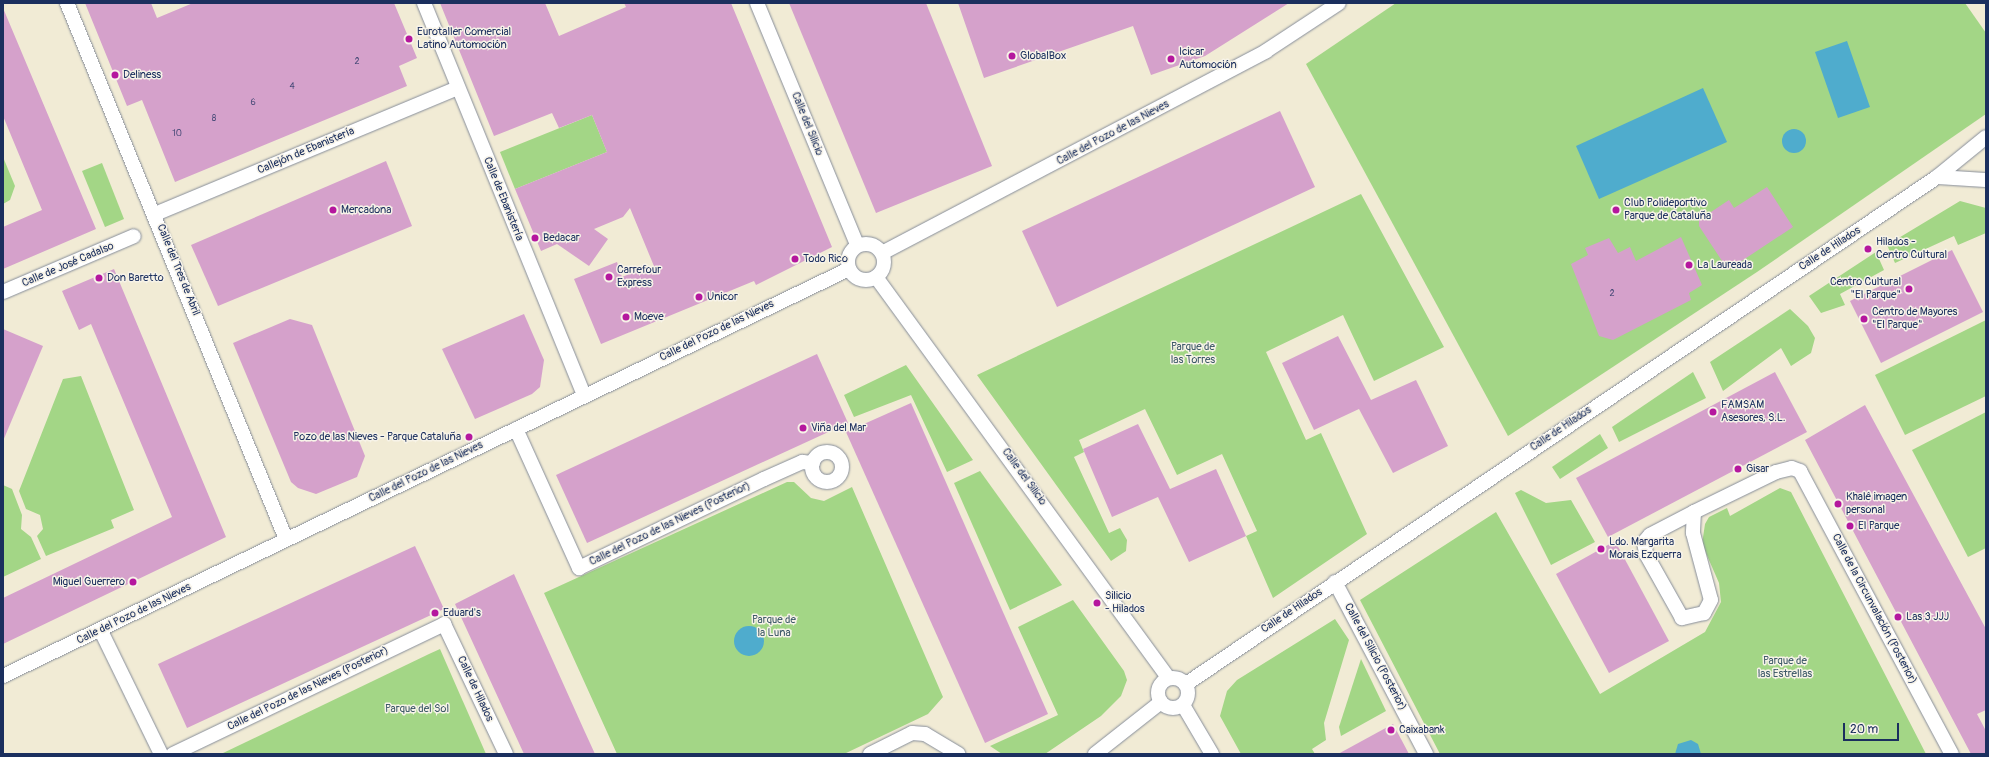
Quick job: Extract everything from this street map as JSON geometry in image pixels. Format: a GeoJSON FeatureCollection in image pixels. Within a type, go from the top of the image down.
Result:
{"type":"FeatureCollection","features":[{"type":"Feature","properties":{"kind":"street","name":"Calle del Tres de Abril"},"geometry":{"type":"LineString","coordinates":[[67,3],[155,214],[286,539]]}},
{"type":"Feature","properties":{"kind":"street","name":"Calle de Ebanistería"},"geometry":{"type":"LineString","coordinates":[[424,3],[584,395]]}},
{"type":"Feature","properties":{"kind":"street","name":"Calle del Silicio"},"geometry":{"type":"LineString","coordinates":[[757,3],[857,245]]}},
{"type":"Feature","properties":{"kind":"street","name":"Calle del Pozo de las Nieves"},"geometry":{"type":"LineString","coordinates":[[882,253],[1266,50],[1339,3]]}},
{"type":"Feature","properties":{"kind":"street","name":"Callejón de Ebanistería"},"geometry":{"type":"LineString","coordinates":[[155,214],[458,88]]}},
{"type":"Feature","properties":{"kind":"street","name":"Calle de Hilados"},"geometry":{"type":"LineString","coordinates":[[1186,684],[1937,177],[1986,138]]}},
{"type":"Feature","properties":{"kind":"street"},"geometry":{"type":"LineString","coordinates":[[1937,177],[1986,180]]}},
{"type":"Feature","properties":{"kind":"street","name":"Calle de José Cadalso"},"geometry":{"type":"LineString","coordinates":[[3,292],[134,236]]}},
{"type":"Feature","properties":{"kind":"street"},"geometry":{"type":"LineString","coordinates":[[857,245],[875,245],[882,253],[885,262],[876,277],[866,280],[855,277],[849,269],[847,260],[857,245]]}},
{"type":"Feature","properties":{"kind":"street","name":"Calle del Pozo de las Nieves"},"geometry":{"type":"LineString","coordinates":[[3,676],[101,631],[286,539],[849,269]]}},
{"type":"Feature","properties":{"kind":"street","name":"Calle del Silicio"},"geometry":{"type":"LineString","coordinates":[[876,277],[1168,678]]}},
{"type":"Feature","properties":{"kind":"street","name":"Calle del Pozo de las Nieves (Posterior)"},"geometry":{"type":"LineString","coordinates":[[516,429],[578,568],[770,476],[802,462],[813,463]]}},
{"type":"Feature","properties":{"kind":"street","name":"Calle de la Circunvalación (Posterior)"},"geometry":{"type":"LineString","coordinates":[[1694,512],[1776,472],[1792,468],[1806,480],[1952,754]]}},
{"type":"Feature","properties":{"kind":"street"},"geometry":{"type":"LineString","coordinates":[[1694,512],[1693,533],[1711,600],[1704,613],[1682,618],[1646,554],[1644,542],[1650,535],[1694,512]]}},
{"type":"Feature","properties":{"kind":"street","name":"Calle del Silicio (Posterior)"},"geometry":{"type":"LineString","coordinates":[[1335,582],[1426,754]]}},
{"type":"Feature","properties":{"kind":"street","name":"Calle de Hilados"},"geometry":{"type":"LineString","coordinates":[[444,624],[506,754]]}},
{"type":"Feature","properties":{"kind":"street","name":"Calle del Pozo de las Nieves (Posterior)"},"geometry":{"type":"LineString","coordinates":[[173,754],[444,624]]}},
{"type":"Feature","properties":{"kind":"street"},"geometry":{"type":"LineString","coordinates":[[101,631],[161,754]]}},
{"type":"Feature","properties":{"kind":"street"},"geometry":{"type":"LineString","coordinates":[[1168,678],[1180,679],[1186,684],[1189,692],[1182,705],[1175,708],[1161,702],[1161,684],[1168,678]]}},
{"type":"Feature","properties":{"kind":"street"},"geometry":{"type":"LineString","coordinates":[[1095,754],[1161,702]]}},
{"type":"Feature","properties":{"kind":"street"},"geometry":{"type":"LineString","coordinates":[[1182,705],[1212,754]]}},
{"type":"Feature","properties":{"kind":"street"},"geometry":{"type":"LineString","coordinates":[[870,754],[912,733],[925,734],[958,754]]}},
{"type":"Feature","properties":{"kind":"green space","name":"Club Polideportivo Parque de Cataluña"},"geometry":{"type":"Polygon","coordinates":[[[1396,3],[1965,3],[1986,33],[1986,114],[1757,272],[1508,436],[1306,64],[1396,3]]]}},
{"type":"Feature","properties":{"kind":"green space"},"geometry":{"type":"Polygon","coordinates":[[[592,115],[607,152],[515,189],[500,152],[592,115]]]}},
{"type":"Feature","properties":{"kind":"green space"},"geometry":{"type":"Polygon","coordinates":[[[3,157],[15,186],[10,200],[3,204],[3,157]]]}},
{"type":"Feature","properties":{"kind":"green space"},"geometry":{"type":"Polygon","coordinates":[[[102,163],[124,219],[105,227],[82,171],[102,163]]]}},
{"type":"Feature","properties":{"kind":"green space","name":"Parque de las Torres"},"geometry":{"type":"Polygon","coordinates":[[[1361,194],[1444,347],[1374,381],[1343,315],[1266,352],[1306,440],[1321,433],[1367,534],[1273,598],[1246,536],[1257,531],[1222,454],[1177,475],[1145,409],[1079,440],[1084,452],[1074,457],[1109,533],[1120,528],[1127,540],[1126,551],[1111,561],[977,375],[1361,194]]]}},
{"type":"Feature","properties":{"kind":"green space"},"geometry":{"type":"Polygon","coordinates":[[[1960,201],[1986,208],[1986,233],[1958,245],[1954,236],[1895,263],[1887,245],[1960,201]]]}},
{"type":"Feature","properties":{"kind":"green space"},"geometry":{"type":"Polygon","coordinates":[[[1876,252],[1884,270],[1840,294],[1845,305],[1821,313],[1809,296],[1876,252]]]}},
{"type":"Feature","properties":{"kind":"green space"},"geometry":{"type":"Polygon","coordinates":[[[1790,309],[1808,326],[1815,338],[1811,353],[1791,366],[1781,348],[1723,391],[1710,362],[1790,309]]]}},
{"type":"Feature","properties":{"kind":"green space"},"geometry":{"type":"Polygon","coordinates":[[[1986,320],[1986,396],[1905,435],[1875,375],[1986,320]]]}},
{"type":"Feature","properties":{"kind":"green space"},"geometry":{"type":"Polygon","coordinates":[[[906,365],[973,460],[947,472],[911,395],[854,417],[844,395],[906,365]]]}},
{"type":"Feature","properties":{"kind":"green space"},"geometry":{"type":"Polygon","coordinates":[[[1693,372],[1706,398],[1619,442],[1612,427],[1693,372]]]}},
{"type":"Feature","properties":{"kind":"green space"},"geometry":{"type":"Polygon","coordinates":[[[81,376],[134,510],[111,520],[114,528],[46,556],[37,536],[43,529],[40,515],[26,509],[19,491],[63,379],[81,376]]]}},
{"type":"Feature","properties":{"kind":"green space"},"geometry":{"type":"Polygon","coordinates":[[[1986,412],[1986,548],[1968,557],[1912,450],[1986,412]]]}},
{"type":"Feature","properties":{"kind":"green space"},"geometry":{"type":"Polygon","coordinates":[[[1600,434],[1608,448],[1560,479],[1552,467],[1600,434]]]}},
{"type":"Feature","properties":{"kind":"green space"},"geometry":{"type":"Polygon","coordinates":[[[980,471],[1062,585],[1010,610],[954,483],[980,471]]]}},
{"type":"Feature","properties":{"kind":"green space","name":"Parque de la Luna"},"geometry":{"type":"Polygon","coordinates":[[[787,482],[794,482],[811,498],[824,501],[852,487],[943,697],[928,714],[844,754],[617,754],[544,593],[787,482]]]}},
{"type":"Feature","properties":{"kind":"green space"},"geometry":{"type":"Polygon","coordinates":[[[3,485],[12,489],[22,515],[21,529],[31,537],[41,559],[3,577],[3,485]]]}},
{"type":"Feature","properties":{"kind":"green space","name":"Parque de las Estrellas"},"geometry":{"type":"Polygon","coordinates":[[[1780,488],[1791,492],[1926,754],[1440,754],[1360,600],[1496,512],[1600,694],[1705,632],[1721,602],[1719,583],[1702,544],[1705,524],[1709,517],[1727,508],[1730,516],[1780,488]]]}},
{"type":"Feature","properties":{"kind":"green space"},"geometry":{"type":"Polygon","coordinates":[[[1521,490],[1546,503],[1571,500],[1595,542],[1551,565],[1515,493],[1521,490]]]}},
{"type":"Feature","properties":{"kind":"green space"},"geometry":{"type":"Polygon","coordinates":[[[1073,600],[1124,671],[1127,680],[1121,696],[1101,716],[1045,754],[1002,754],[990,746],[1058,715],[1018,627],[1073,600]]]}},
{"type":"Feature","properties":{"kind":"green space"},"geometry":{"type":"Polygon","coordinates":[[[1335,619],[1349,640],[1324,723],[1326,740],[1312,749],[1315,754],[1241,754],[1220,716],[1227,691],[1237,680],[1335,619]]]}},
{"type":"Feature","properties":{"kind":"green space","name":"Parque del Sol"},"geometry":{"type":"Polygon","coordinates":[[[440,649],[486,754],[221,754],[429,654],[440,649]]]}},
{"type":"Feature","properties":{"kind":"green space"},"geometry":{"type":"Polygon","coordinates":[[[1361,659],[1386,711],[1341,736],[1339,727],[1361,659]]]}},
{"type":"Feature","properties":{"kind":"water"},"geometry":{"type":"Polygon","coordinates":[[[1847,41],[1870,107],[1838,118],[1815,52],[1847,41]]]}},
{"type":"Feature","properties":{"kind":"water"},"geometry":{"type":"Polygon","coordinates":[[[1703,88],[1727,142],[1599,199],[1576,146],[1703,88]]]}},
{"type":"Feature","properties":{"kind":"water"},"geometry":{"type":"Polygon","coordinates":[[[1794,129],[1803,132],[1806,141],[1803,150],[1794,153],[1785,150],[1782,141],[1785,132],[1794,129]]]}},
{"type":"Feature","properties":{"kind":"water"},"geometry":{"type":"Polygon","coordinates":[[[749,626],[760,630],[764,641],[760,652],[749,656],[738,652],[734,641],[738,630],[749,626]]]}},
{"type":"Feature","properties":{"kind":"water"},"geometry":{"type":"Polygon","coordinates":[[[1691,740],[1698,744],[1701,754],[1675,754],[1678,744],[1691,740]]]}},
{"type":"Feature","properties":{"kind":"building"},"geometry":{"type":"Polygon","coordinates":[[[85,3],[151,3],[157,18],[193,3],[394,3],[417,58],[399,66],[407,86],[175,182],[142,100],[127,106],[85,3]]]}},
{"type":"Feature","properties":{"kind":"building"},"geometry":{"type":"Polygon","coordinates":[[[440,3],[545,3],[559,36],[626,7],[624,3],[731,3],[832,247],[756,285],[754,281],[601,344],[574,279],[617,262],[622,277],[649,266],[656,271],[630,208],[623,217],[594,229],[608,239],[589,266],[557,244],[541,251],[515,189],[607,152],[592,115],[559,128],[552,113],[494,136],[440,3]]]}},
{"type":"Feature","properties":{"kind":"building"},"geometry":{"type":"Polygon","coordinates":[[[789,3],[926,3],[992,166],[876,213],[789,3]]]}},
{"type":"Feature","properties":{"kind":"building"},"geometry":{"type":"Polygon","coordinates":[[[958,3],[1289,3],[1205,56],[1151,75],[1133,26],[984,78],[958,3]]]}},
{"type":"Feature","properties":{"kind":"building"},"geometry":{"type":"Polygon","coordinates":[[[3,8],[96,229],[3,269],[3,227],[42,210],[3,116],[3,8]]]}},
{"type":"Feature","properties":{"kind":"building"},"geometry":{"type":"Polygon","coordinates":[[[1280,111],[1315,187],[1057,307],[1022,231],[1280,111]]]}},
{"type":"Feature","properties":{"kind":"building"},"geometry":{"type":"Polygon","coordinates":[[[386,161],[412,226],[218,306],[191,245],[386,161]]]}},
{"type":"Feature","properties":{"kind":"building"},"geometry":{"type":"Polygon","coordinates":[[[1767,187],[1793,227],[1728,270],[1699,226],[1699,220],[1729,200],[1734,208],[1767,187]]]}},
{"type":"Feature","properties":{"kind":"building"},"geometry":{"type":"Polygon","coordinates":[[[1681,237],[1702,285],[1689,293],[1691,300],[1613,340],[1599,336],[1571,264],[1588,255],[1585,248],[1609,238],[1618,253],[1630,247],[1636,261],[1681,237]]]}},
{"type":"Feature","properties":{"kind":"building"},"geometry":{"type":"Polygon","coordinates":[[[1952,250],[1983,312],[1881,363],[1850,301],[1952,250]]]}},
{"type":"Feature","properties":{"kind":"building"},"geometry":{"type":"Polygon","coordinates":[[[114,269],[226,537],[3,644],[3,598],[172,517],[91,324],[79,330],[62,291],[114,269]]]}},
{"type":"Feature","properties":{"kind":"building"},"geometry":{"type":"Polygon","coordinates":[[[524,314],[544,360],[540,387],[532,394],[475,419],[442,349],[524,314]]]}},
{"type":"Feature","properties":{"kind":"building"},"geometry":{"type":"Polygon","coordinates":[[[290,319],[312,325],[365,456],[357,477],[316,494],[298,488],[291,482],[233,343],[290,319]]]}},
{"type":"Feature","properties":{"kind":"building"},"geometry":{"type":"Polygon","coordinates":[[[3,329],[43,346],[3,441],[3,329]]]}},
{"type":"Feature","properties":{"kind":"building"},"geometry":{"type":"Polygon","coordinates":[[[1338,336],[1371,400],[1416,380],[1448,446],[1393,473],[1359,409],[1314,430],[1282,363],[1338,336]]]}},
{"type":"Feature","properties":{"kind":"building"},"geometry":{"type":"Polygon","coordinates":[[[817,354],[848,423],[587,543],[556,475],[817,354]]]}},
{"type":"Feature","properties":{"kind":"building"},"geometry":{"type":"Polygon","coordinates":[[[1775,372],[1807,432],[1608,537],[1576,478],[1775,372]]]}},
{"type":"Feature","properties":{"kind":"building"},"geometry":{"type":"Polygon","coordinates":[[[911,403],[1048,714],[985,743],[846,432],[911,403]]]}},
{"type":"Feature","properties":{"kind":"building"},"geometry":{"type":"Polygon","coordinates":[[[1865,405],[1986,629],[1986,710],[1977,714],[1986,731],[1986,754],[1971,754],[1805,440],[1865,405]]]}},
{"type":"Feature","properties":{"kind":"building"},"geometry":{"type":"Polygon","coordinates":[[[1138,424],[1170,489],[1216,469],[1246,536],[1189,562],[1158,497],[1112,517],[1083,449],[1138,424]]]}},
{"type":"Feature","properties":{"kind":"building"},"geometry":{"type":"Polygon","coordinates":[[[1615,541],[1669,641],[1609,673],[1556,574],[1615,541]]]}},
{"type":"Feature","properties":{"kind":"building"},"geometry":{"type":"Polygon","coordinates":[[[415,546],[444,609],[187,728],[158,664],[415,546]]]}},
{"type":"Feature","properties":{"kind":"building"},"geometry":{"type":"Polygon","coordinates":[[[514,574],[595,754],[524,754],[455,604],[514,574]]]}},
{"type":"Feature","properties":{"kind":"building"},"geometry":{"type":"Polygon","coordinates":[[[1393,724],[1409,754],[1338,754],[1393,724]]]}},
{"type":"Feature","properties":{"kind":"place","name":"Eurotaller Comercial Latino Automoción"},"geometry":{"type":"Point","coordinates":[409,39]}},
{"type":"Feature","properties":{"kind":"place","name":"GlobalBox"},"geometry":{"type":"Point","coordinates":[1012,56]}},
{"type":"Feature","properties":{"kind":"place","name":"Icicar Automoción"},"geometry":{"type":"Point","coordinates":[1171,59]}},
{"type":"Feature","properties":{"kind":"place","name":"Deliness"},"geometry":{"type":"Point","coordinates":[115,75]}},
{"type":"Feature","properties":{"kind":"place","name":"Mercadona"},"geometry":{"type":"Point","coordinates":[333,210]}},
{"type":"Feature","properties":{"kind":"place","name":"Club Polideportivo Parque de Cataluña"},"geometry":{"type":"Point","coordinates":[1616,210]}},
{"type":"Feature","properties":{"kind":"place","name":"Bedacar"},"geometry":{"type":"Point","coordinates":[535,238]}},
{"type":"Feature","properties":{"kind":"place","name":"Hilados - Centro Cultural"},"geometry":{"type":"Point","coordinates":[1868,249]}},
{"type":"Feature","properties":{"kind":"place","name":"Todo Rico"},"geometry":{"type":"Point","coordinates":[795,259]}},
{"type":"Feature","properties":{"kind":"place","name":"La Laureada"},"geometry":{"type":"Point","coordinates":[1689,265]}},
{"type":"Feature","properties":{"kind":"place","name":"Carrefour Express"},"geometry":{"type":"Point","coordinates":[609,277]}},
{"type":"Feature","properties":{"kind":"place","name":"Don Baretto"},"geometry":{"type":"Point","coordinates":[99,278]}},
{"type":"Feature","properties":{"kind":"place","name":"Centro Cultural \"El Parque\""},"geometry":{"type":"Point","coordinates":[1909,289]}},
{"type":"Feature","properties":{"kind":"place","name":"Unicor"},"geometry":{"type":"Point","coordinates":[699,297]}},
{"type":"Feature","properties":{"kind":"place","name":"Moeve"},"geometry":{"type":"Point","coordinates":[626,317]}},
{"type":"Feature","properties":{"kind":"place","name":"Centro de Mayores \"El Parque\""},"geometry":{"type":"Point","coordinates":[1864,319]}},
{"type":"Feature","properties":{"kind":"place","name":"FAMSAM Asesores, S.L."},"geometry":{"type":"Point","coordinates":[1713,412]}},
{"type":"Feature","properties":{"kind":"place","name":"Viña del Mar"},"geometry":{"type":"Point","coordinates":[803,428]}},
{"type":"Feature","properties":{"kind":"place","name":"Pozo de las Nieves - Parque Cataluña"},"geometry":{"type":"Point","coordinates":[469,437]}},
{"type":"Feature","properties":{"kind":"place","name":"Gisar"},"geometry":{"type":"Point","coordinates":[1738,469]}},
{"type":"Feature","properties":{"kind":"place","name":"Khalê imagen personal"},"geometry":{"type":"Point","coordinates":[1838,504]}},
{"type":"Feature","properties":{"kind":"place","name":"El Parque"},"geometry":{"type":"Point","coordinates":[1850,526]}},
{"type":"Feature","properties":{"kind":"place","name":"Ldo. Margarita Morais Ezquerra"},"geometry":{"type":"Point","coordinates":[1601,549]}},
{"type":"Feature","properties":{"kind":"place","name":"Miguel Guerrero"},"geometry":{"type":"Point","coordinates":[133,582]}},
{"type":"Feature","properties":{"kind":"place","name":"Silicio - Hilados"},"geometry":{"type":"Point","coordinates":[1097,603]}},
{"type":"Feature","properties":{"kind":"place","name":"Eduard's"},"geometry":{"type":"Point","coordinates":[435,613]}},
{"type":"Feature","properties":{"kind":"place","name":"Las 3 JJJ"},"geometry":{"type":"Point","coordinates":[1898,617]}},
{"type":"Feature","properties":{"kind":"place","name":"Caixabank"},"geometry":{"type":"Point","coordinates":[1391,730]}}]}
